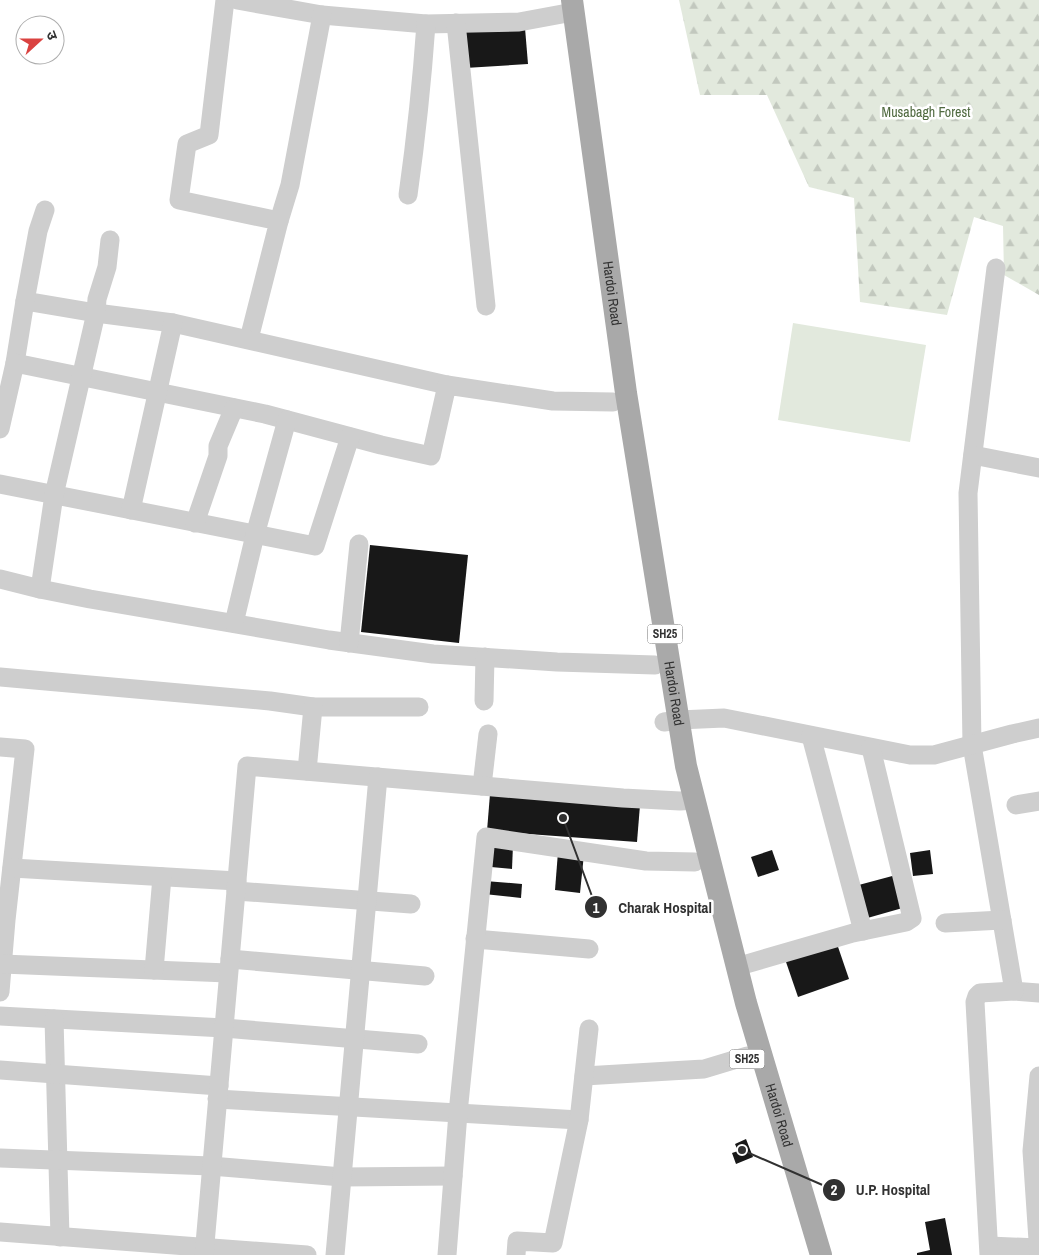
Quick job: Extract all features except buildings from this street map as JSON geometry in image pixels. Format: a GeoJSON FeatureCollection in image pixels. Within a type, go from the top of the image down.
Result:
{"type":"FeatureCollection","features":[{"type":"Feature","properties":{"kind":"main road","name":"Hardoi Road"},"geometry":{"type":"LineString","coordinates":[[565,7],[613,402],[625,430],[671,721]]}},
{"type":"Feature","properties":{"kind":"main road","name":"Hardoi Road"},"geometry":{"type":"LineString","coordinates":[[565,7],[625,430],[655,665],[686,766],[695,862],[732,1007],[806,1255]]}},
{"type":"Feature","properties":{"kind":"main road","name":"Hardoi Road"},"geometry":{"type":"LineString","coordinates":[[688,800],[821,1255]]}},
{"type":"Feature","properties":{"kind":"street"},"geometry":{"type":"LineString","coordinates":[[225,0],[209,135],[187,144],[179,200],[279,221]]}},
{"type":"Feature","properties":{"kind":"street"},"geometry":{"type":"LineString","coordinates":[[237,0],[322,15],[426,24],[519,22],[565,7]]}},
{"type":"Feature","properties":{"kind":"street"},"geometry":{"type":"LineString","coordinates":[[249,340],[290,185],[322,15]]}},
{"type":"Feature","properties":{"kind":"street"},"geometry":{"type":"LineString","coordinates":[[408,195],[416,138],[426,24]]}},
{"type":"Feature","properties":{"kind":"street"},"geometry":{"type":"LineString","coordinates":[[456,24],[486,306]]}},
{"type":"Feature","properties":{"kind":"street"},"geometry":{"type":"LineString","coordinates":[[0,429],[15,363],[38,231],[46,210]]}},
{"type":"Feature","properties":{"kind":"street"},"geometry":{"type":"LineString","coordinates":[[40,589],[54,495],[82,377],[96,313],[97,299],[107,267],[110,240]]}},
{"type":"Feature","properties":{"kind":"street"},"geometry":{"type":"LineString","coordinates":[[996,268],[968,493],[972,745],[1014,991]]}},
{"type":"Feature","properties":{"kind":"street"},"geometry":{"type":"LineString","coordinates":[[25,301],[173,323],[447,385],[553,401],[613,402]]}},
{"type":"Feature","properties":{"kind":"street"},"geometry":{"type":"LineString","coordinates":[[131,510],[173,323]]}},
{"type":"Feature","properties":{"kind":"street"},"geometry":{"type":"LineString","coordinates":[[15,363],[234,408],[431,456],[447,385]]}},
{"type":"Feature","properties":{"kind":"street"},"geometry":{"type":"LineString","coordinates":[[195,523],[218,456],[218,446],[234,408]]}},
{"type":"Feature","properties":{"kind":"street"},"geometry":{"type":"LineString","coordinates":[[234,623],[255,535],[287,420]]}},
{"type":"Feature","properties":{"kind":"street"},"geometry":{"type":"LineString","coordinates":[[0,484],[315,546],[350,437]]}},
{"type":"Feature","properties":{"kind":"street"},"geometry":{"type":"LineString","coordinates":[[973,455],[1039,468]]}},
{"type":"Feature","properties":{"kind":"street"},"geometry":{"type":"LineString","coordinates":[[349,642],[359,544]]}},
{"type":"Feature","properties":{"kind":"street"},"geometry":{"type":"LineString","coordinates":[[0,579],[90,599],[433,654],[557,662],[655,665]]}},
{"type":"Feature","properties":{"kind":"street"},"geometry":{"type":"LineString","coordinates":[[484,701],[485,657]]}},
{"type":"Feature","properties":{"kind":"street"},"geometry":{"type":"LineString","coordinates":[[0,677],[260,700],[313,707],[419,707]]}},
{"type":"Feature","properties":{"kind":"street"},"geometry":{"type":"LineString","coordinates":[[307,771],[313,707]]}},
{"type":"Feature","properties":{"kind":"street"},"geometry":{"type":"LineString","coordinates":[[671,721],[724,718],[910,755],[934,755],[1039,728]]}},
{"type":"Feature","properties":{"kind":"street"},"geometry":{"type":"LineString","coordinates":[[482,786],[488,734]]}},
{"type":"Feature","properties":{"kind":"street"},"geometry":{"type":"LineString","coordinates":[[811,736],[863,931]]}},
{"type":"Feature","properties":{"kind":"street"},"geometry":{"type":"LineString","coordinates":[[0,747],[24,749],[12,868],[3,920],[0,992]]}},
{"type":"Feature","properties":{"kind":"street"},"geometry":{"type":"LineString","coordinates":[[736,966],[863,931],[906,922],[912,918],[871,748]]}},
{"type":"Feature","properties":{"kind":"street"},"geometry":{"type":"LineString","coordinates":[[204,1251],[247,766],[623,798],[688,800]]}},
{"type":"Feature","properties":{"kind":"street"},"geometry":{"type":"LineString","coordinates":[[335,1255],[378,777]]}},
{"type":"Feature","properties":{"kind":"street"},"geometry":{"type":"LineString","coordinates":[[1016,806],[1039,801]]}},
{"type":"Feature","properties":{"kind":"street"},"geometry":{"type":"LineString","coordinates":[[447,1255],[458,1113],[486,837],[646,861],[695,862]]}},
{"type":"Feature","properties":{"kind":"street"},"geometry":{"type":"LineString","coordinates":[[12,868],[162,877],[411,904]]}},
{"type":"Feature","properties":{"kind":"street"},"geometry":{"type":"LineString","coordinates":[[154,970],[162,877]]}},
{"type":"Feature","properties":{"kind":"street"},"geometry":{"type":"LineString","coordinates":[[945,923],[1002,920]]}},
{"type":"Feature","properties":{"kind":"street"},"geometry":{"type":"LineString","coordinates":[[476,940],[589,949]]}},
{"type":"Feature","properties":{"kind":"street"},"geometry":{"type":"LineString","coordinates":[[2,964],[154,970],[229,966],[361,970],[425,976]]}},
{"type":"Feature","properties":{"kind":"street"},"geometry":{"type":"LineString","coordinates":[[1039,993],[1014,991],[980,993],[977,996],[989,1250],[1038,1251],[1035,1151],[1039,1076]]}},
{"type":"Feature","properties":{"kind":"street"},"geometry":{"type":"LineString","coordinates":[[0,1016],[224,1028],[418,1044]]}},
{"type":"Feature","properties":{"kind":"street"},"geometry":{"type":"LineString","coordinates":[[54,1019],[60,1237]]}},
{"type":"Feature","properties":{"kind":"street"},"geometry":{"type":"LineString","coordinates":[[516,1255],[517,1241],[553,1243],[579,1120],[589,1029]]}},
{"type":"Feature","properties":{"kind":"street"},"geometry":{"type":"LineString","coordinates":[[584,1076],[704,1069],[746,1056]]}},
{"type":"Feature","properties":{"kind":"street"},"geometry":{"type":"LineString","coordinates":[[0,1070],[55,1074],[348,1106],[579,1120]]}},
{"type":"Feature","properties":{"kind":"street"},"geometry":{"type":"LineString","coordinates":[[0,1158],[211,1166],[342,1177],[453,1176]]}},
{"type":"Feature","properties":{"kind":"street"},"geometry":{"type":"LineString","coordinates":[[0,1232],[204,1251],[307,1255]]}},
{"type":"Feature","properties":{"kind":"green space","name":"Musabagh Forest"},"geometry":{"type":"Polygon","coordinates":[[[679,0],[1039,0],[1039,295],[1004,275],[1003,226],[974,217],[947,315],[860,302],[854,198],[809,187],[767,95],[700,95],[679,0]]]}},
{"type":"Feature","properties":{"kind":"green space"},"geometry":{"type":"Polygon","coordinates":[[[793,323],[926,345],[910,442],[778,420],[793,323]]]}},
{"type":"Feature","properties":{"kind":"place","name":"Charak Hospital"},"geometry":{"type":"Point","coordinates":[563,818]}},
{"type":"Feature","properties":{"kind":"place","name":"U.P. Hospital"},"geometry":{"type":"Point","coordinates":[742,1150]}}]}
